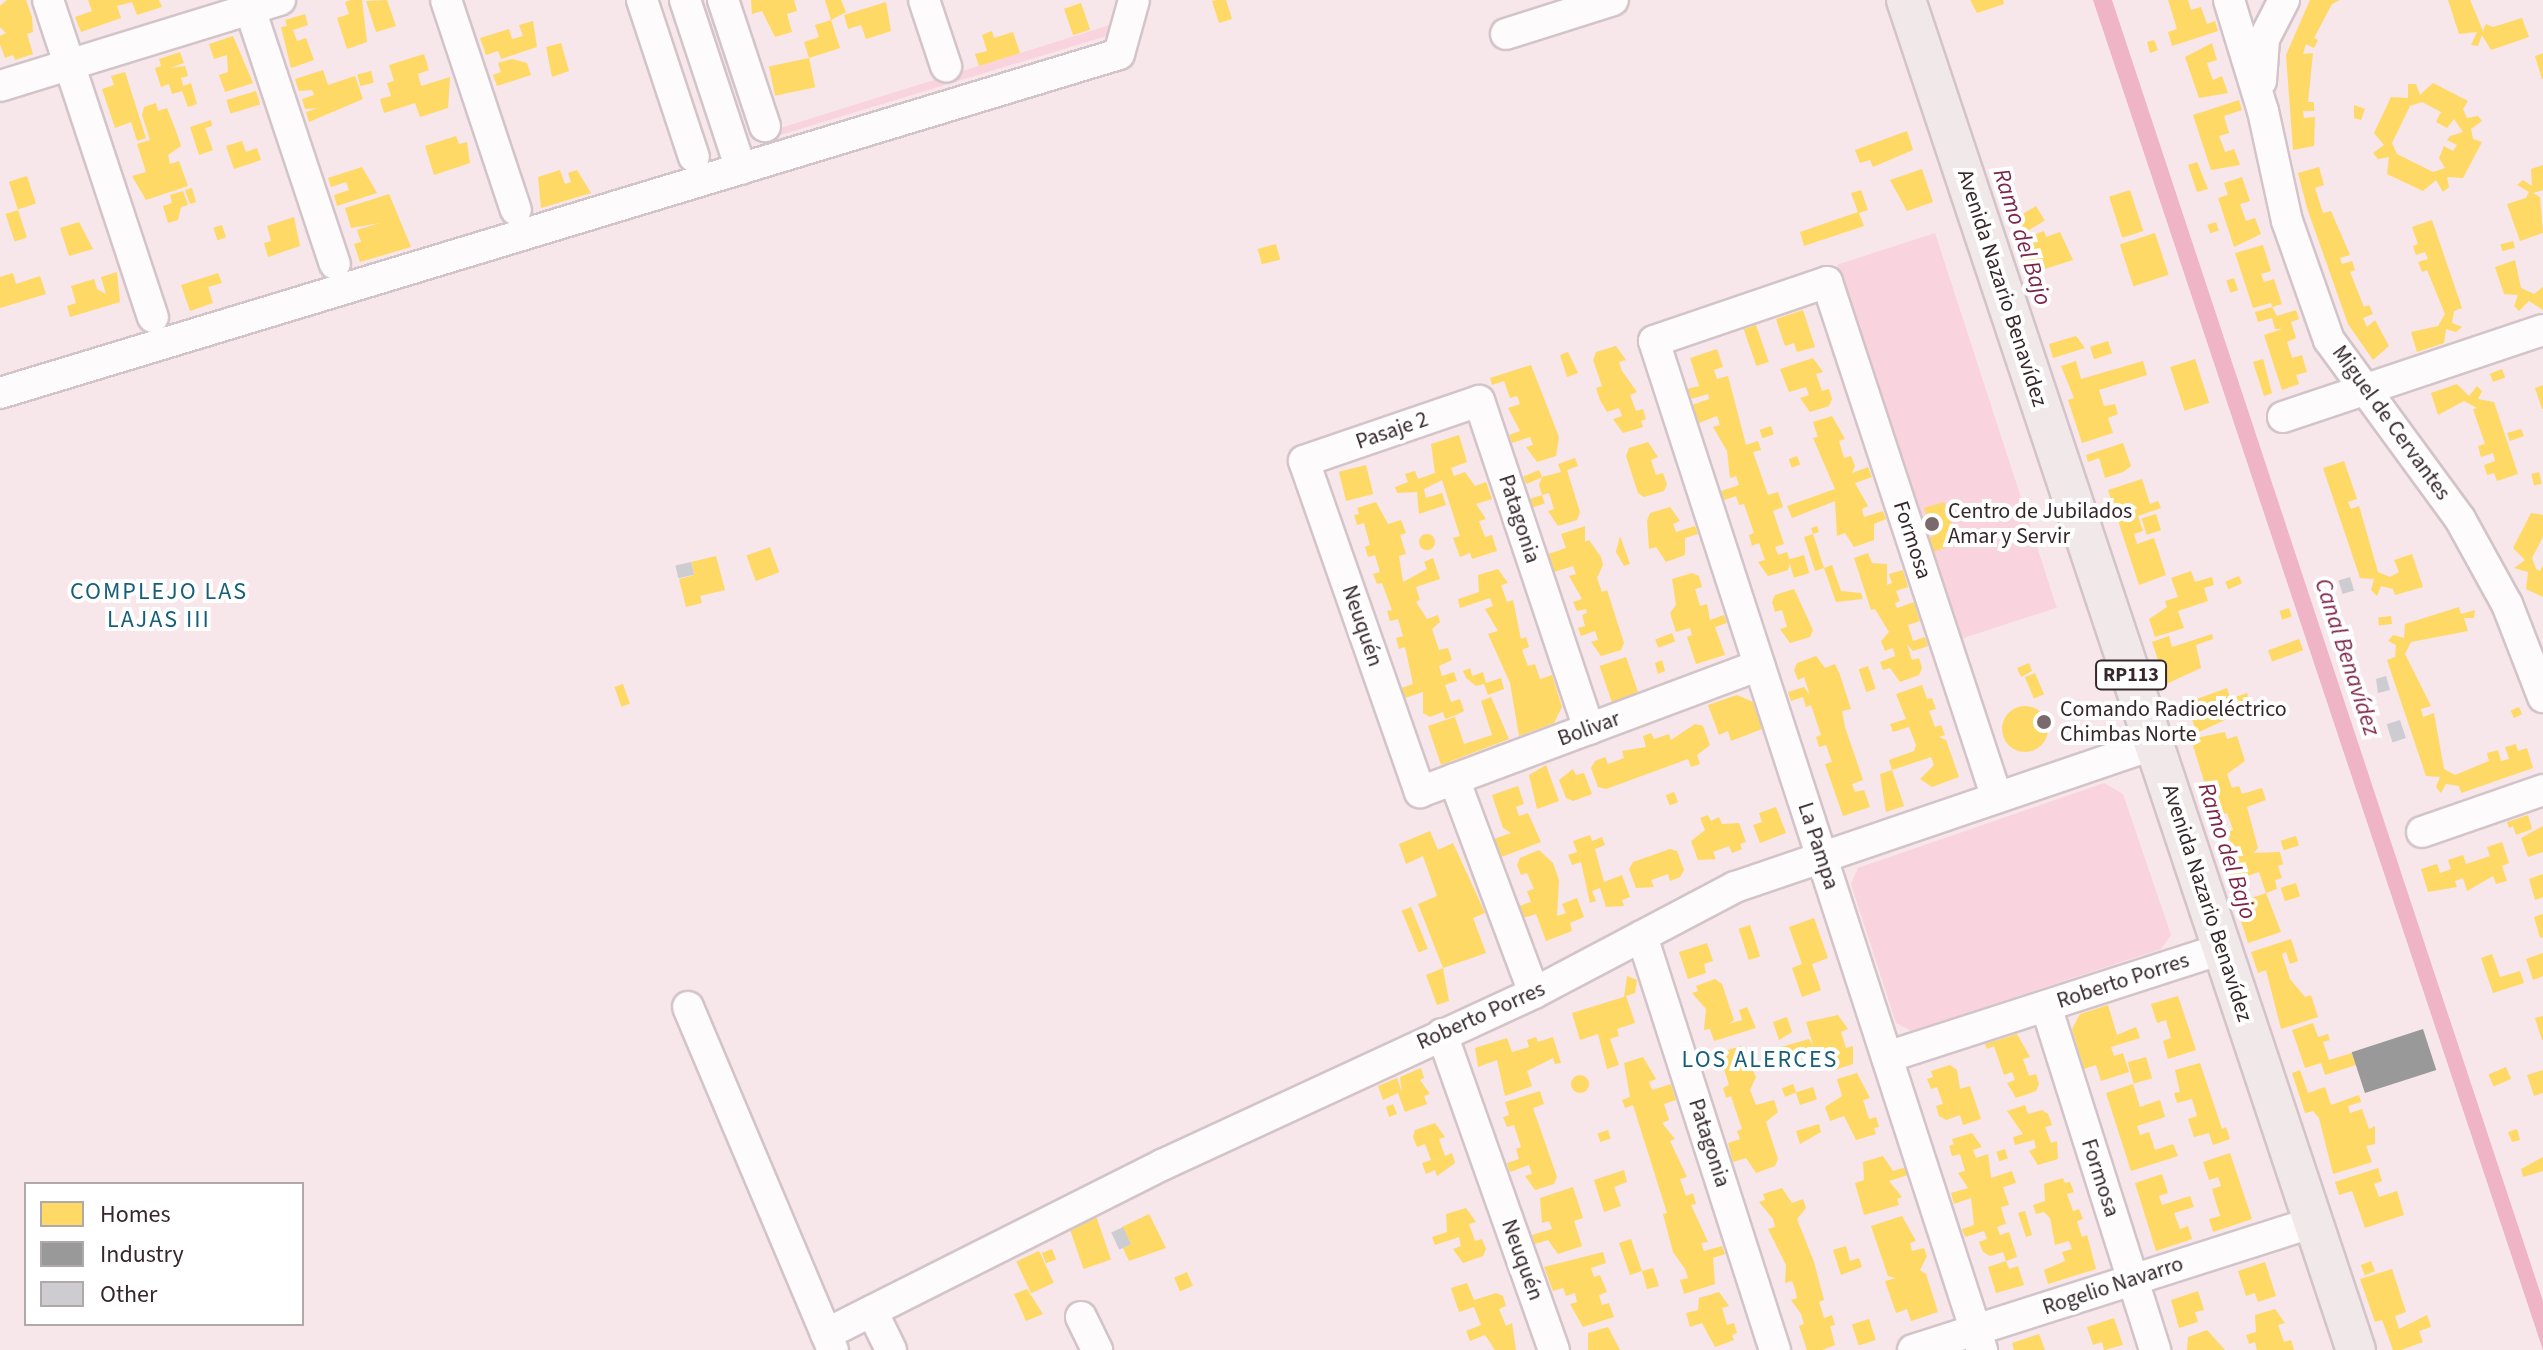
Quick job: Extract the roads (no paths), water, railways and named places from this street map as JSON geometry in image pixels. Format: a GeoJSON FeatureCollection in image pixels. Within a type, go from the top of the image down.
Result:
{"type":"FeatureCollection","features":[{"type":"Feature","properties":{"kind":"main road","name":"Avenida Nazario Benavídez"},"geometry":{"type":"LineString","coordinates":[[1906,0],[2356,1350]]}},
{"type":"Feature","properties":{"kind":"street"},"geometry":{"type":"LineString","coordinates":[[48,0],[153,317]]}},
{"type":"Feature","properties":{"kind":"street"},"geometry":{"type":"LineString","coordinates":[[0,86],[249,5],[280,0]]}},
{"type":"Feature","properties":{"kind":"street"},"geometry":{"type":"LineString","coordinates":[[446,0],[516,210]]}},
{"type":"Feature","properties":{"kind":"street"},"geometry":{"type":"LineString","coordinates":[[642,0],[694,157]]}},
{"type":"Feature","properties":{"kind":"street"},"geometry":{"type":"LineString","coordinates":[[685,0],[741,169]]}},
{"type":"Feature","properties":{"kind":"street"},"geometry":{"type":"LineString","coordinates":[[723,0],[765,126]]}},
{"type":"Feature","properties":{"kind":"street"},"geometry":{"type":"LineString","coordinates":[[924,0],[946,66]]}},
{"type":"Feature","properties":{"kind":"street"},"geometry":{"type":"LineString","coordinates":[[0,393],[1119,54],[1134,0]]}},
{"type":"Feature","properties":{"kind":"street"},"geometry":{"type":"LineString","coordinates":[[1506,34],[1613,0]]}},
{"type":"Feature","properties":{"kind":"street","name":"Miguel de Cervantes"},"geometry":{"type":"LineString","coordinates":[[2229,0],[2263,111],[2275,180],[2314,300],[2341,361],[2427,469],[2477,549],[2507,604],[2543,697]]}},
{"type":"Feature","properties":{"kind":"street"},"geometry":{"type":"LineString","coordinates":[[2263,111],[2264,39],[2284,0]]}},
{"type":"Feature","properties":{"kind":"street"},"geometry":{"type":"LineString","coordinates":[[249,5],[335,264]]}},
{"type":"Feature","properties":{"kind":"street","name":"Formosa"},"geometry":{"type":"LineString","coordinates":[[1654,341],[1827,282],[1997,798]]}},
{"type":"Feature","properties":{"kind":"street"},"geometry":{"type":"LineString","coordinates":[[2283,417],[2543,330]]}},
{"type":"Feature","properties":{"kind":"street","name":"La Pampa"},"geometry":{"type":"LineString","coordinates":[[1654,341],[1978,1340]]}},
{"type":"Feature","properties":{"kind":"street","name":"Pasaje 2"},"geometry":{"type":"LineString","coordinates":[[1304,461],[1479,401]]}},
{"type":"Feature","properties":{"kind":"street","name":"Patagonia"},"geometry":{"type":"LineString","coordinates":[[1479,401],[1589,729]]}},
{"type":"Feature","properties":{"kind":"street","name":"Neuquén"},"geometry":{"type":"LineString","coordinates":[[1304,461],[1420,792]]}},
{"type":"Feature","properties":{"kind":"street","name":"Bolivar"},"geometry":{"type":"LineString","coordinates":[[1420,792],[1759,665]]}},
{"type":"Feature","properties":{"kind":"street","name":"Roberto Porres"},"geometry":{"type":"LineString","coordinates":[[829,1342],[872,1311],[1164,1164],[1534,993],[1735,887],[2154,744]]}},
{"type":"Feature","properties":{"kind":"street"},"geometry":{"type":"LineString","coordinates":[[1454,779],[1534,993]]}},
{"type":"Feature","properties":{"kind":"street"},"geometry":{"type":"LineString","coordinates":[[2422,832],[2543,790]]}},
{"type":"Feature","properties":{"kind":"street","name":"Patagonia"},"geometry":{"type":"LineString","coordinates":[[1642,936],[1775,1350]]}},
{"type":"Feature","properties":{"kind":"street","name":"Roberto Porres"},"geometry":{"type":"LineString","coordinates":[[1887,1057],[2222,949]]}},
{"type":"Feature","properties":{"kind":"street","name":"Formosa"},"geometry":{"type":"LineString","coordinates":[[2046,1006],[2155,1350]]}},
{"type":"Feature","properties":{"kind":"street"},"geometry":{"type":"LineString","coordinates":[[688,1007],[829,1342]]}},
{"type":"Feature","properties":{"kind":"street","name":"Neuquén"},"geometry":{"type":"LineString","coordinates":[[1442,1034],[1554,1350]]}},
{"type":"Feature","properties":{"kind":"street","name":"Rogelio Navarro"},"geometry":{"type":"LineString","coordinates":[[1913,1350],[1978,1340],[2133,1280],[2313,1222]]}},
{"type":"Feature","properties":{"kind":"street"},"geometry":{"type":"LineString","coordinates":[[872,1311],[891,1350]]}},
{"type":"Feature","properties":{"kind":"street"},"geometry":{"type":"LineString","coordinates":[[1081,1317],[1097,1350]]}},
{"type":"Feature","properties":{"kind":"place","name":"Centro de Jubilados Amar y Servir"},"geometry":{"type":"Point","coordinates":[1932,524]}},
{"type":"Feature","properties":{"kind":"place","name":"Comando Radioeléctrico Chimbas Norte"},"geometry":{"type":"Point","coordinates":[2044,722]}},
{"type":"Feature","properties":{"kind":"district","name":"COMPLEJO LAS LAJAS III"},"geometry":{"type":"Point","coordinates":[159,606]}},
{"type":"Feature","properties":{"kind":"district","name":"LOS ALERCES"},"geometry":{"type":"Point","coordinates":[1760,1060]}},
{"type":"Feature","properties":{"kind":"water label","name":"Ramo del Bajo"},"geometry":{"type":"Point","coordinates":[2022,237]}},
{"type":"Feature","properties":{"kind":"water label","name":"Canal Benavídez"},"geometry":{"type":"Point","coordinates":[2347,657]}},
{"type":"Feature","properties":{"kind":"water label","name":"Ramo del Bajo"},"geometry":{"type":"Point","coordinates":[2227,851]}}]}
